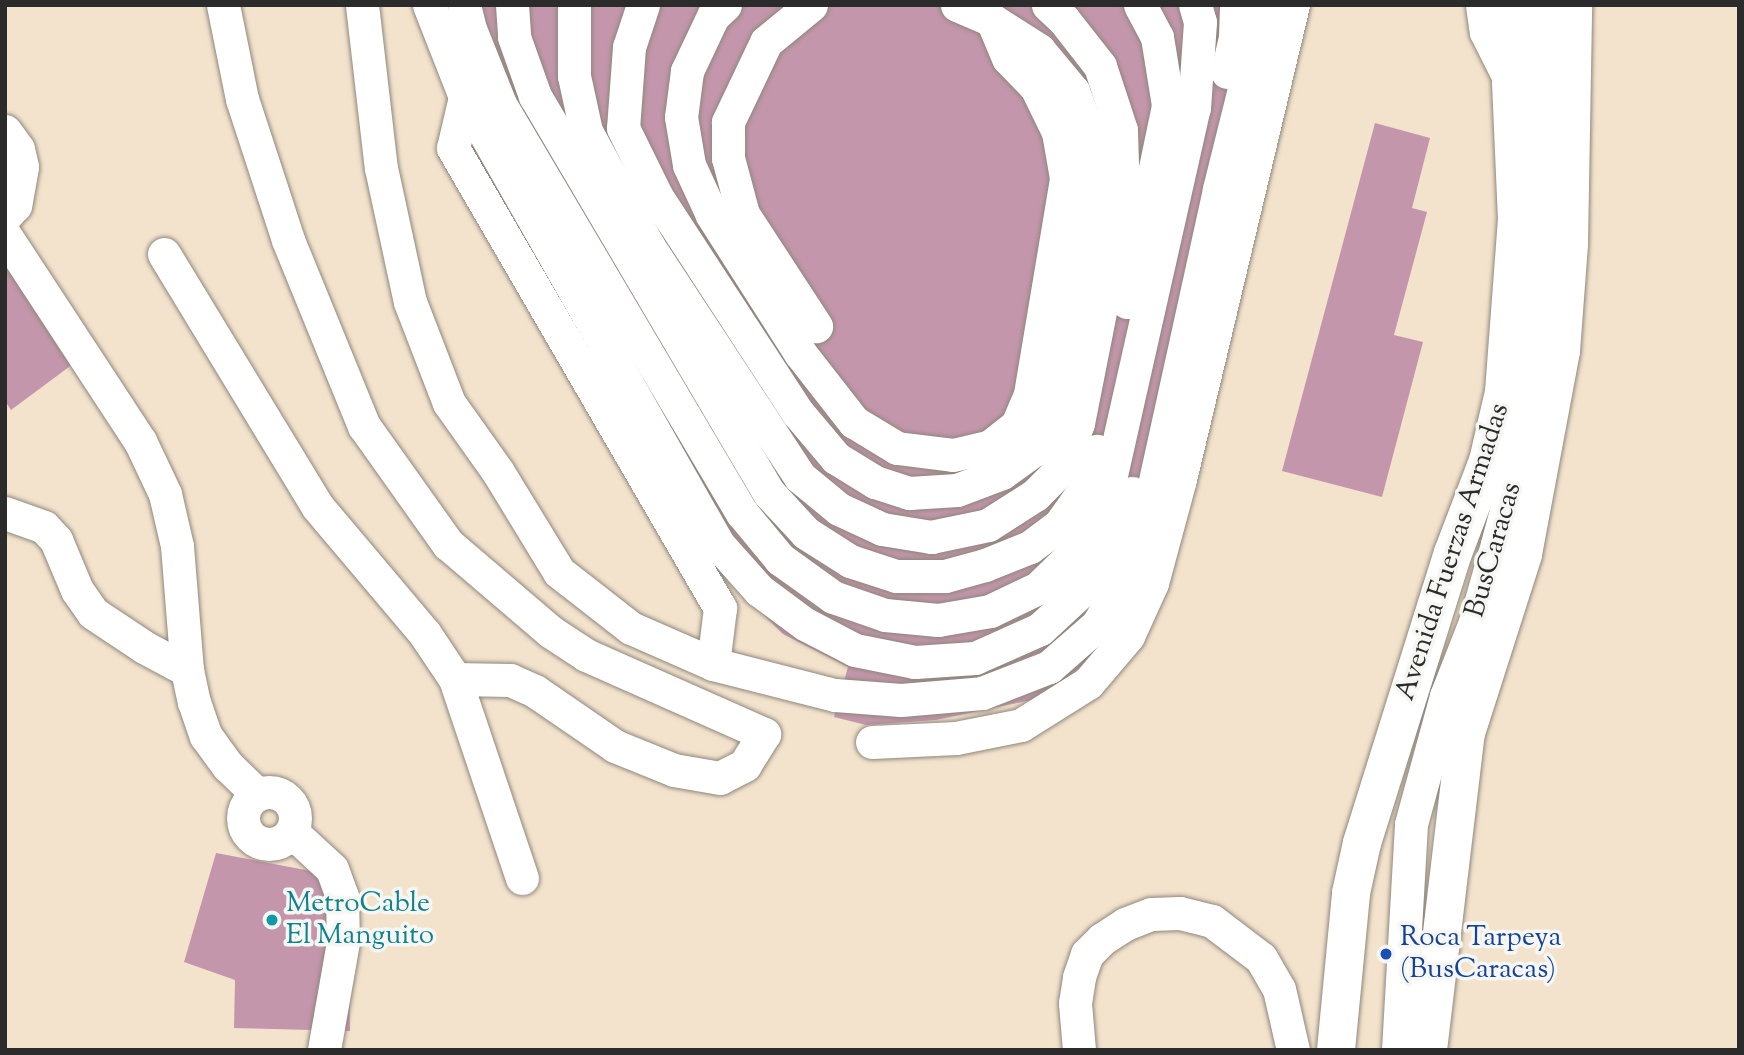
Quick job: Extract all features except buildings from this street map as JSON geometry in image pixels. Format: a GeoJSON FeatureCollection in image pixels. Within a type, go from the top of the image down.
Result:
{"type":"FeatureCollection","features":[{"type":"Feature","properties":{"kind":"main road","name":"Avenida Fuerzas Armadas"},"geometry":{"type":"LineString","coordinates":[[1336,1050],[1351,893],[1381,782],[1453,553],[1488,461],[1504,392],[1517,220],[1511,82],[1513,5]]}},
{"type":"Feature","properties":{"kind":"main road","name":"Avenida Fuerzas Armadas"},"geometry":{"type":"LineString","coordinates":[[1397,1049],[1466,733],[1523,554],[1561,351],[1569,244],[1573,5]]}},
{"type":"Feature","properties":{"kind":"main road"},"geometry":{"type":"LineString","coordinates":[[1381,782],[1365,959],[1397,1049]]}},
{"type":"Feature","properties":{"kind":"street"},"geometry":{"type":"LineString","coordinates":[[223,5],[242,99],[288,240],[364,426],[448,544],[551,632],[586,655],[764,734],[745,765],[720,778],[674,770],[615,746],[535,691],[510,680],[455,679]]}},
{"type":"Feature","properties":{"kind":"street"},"geometry":{"type":"LineString","coordinates":[[362,5],[381,168],[407,289],[449,403],[498,471],[559,572],[631,628],[713,664],[835,695],[901,700],[982,693],[1049,667],[1097,625],[1138,558],[1219,189],[1265,5]]}},
{"type":"Feature","properties":{"kind":"street"},"geometry":{"type":"LineString","coordinates":[[429,5],[466,97],[718,544],[759,590],[805,624],[855,650],[915,662],[975,658],[1040,629],[1091,582],[1124,528],[1235,36],[1236,5]]}},
{"type":"Feature","properties":{"kind":"street"},"geometry":{"type":"LineString","coordinates":[[464,5],[470,29],[500,104],[742,513],[780,559],[833,597],[885,615],[938,620],[990,611],[1038,587],[1076,551],[1104,506],[1194,108],[1200,22],[1195,5]]}},
{"type":"Feature","properties":{"kind":"street"},"geometry":{"type":"LineString","coordinates":[[512,5],[514,37],[535,96],[769,493],[806,533],[850,561],[896,576],[945,576],[985,565],[1030,547],[1060,524],[1090,482],[1168,105],[1157,37],[1140,5]]}},
{"type":"Feature","properties":{"kind":"street"},"geometry":{"type":"LineString","coordinates":[[574,5],[574,76],[586,131],[649,247],[800,477],[839,509],[882,529],[931,537],[988,524],[1035,495],[1061,469],[1078,423],[1123,195],[1121,130],[1100,66],[1064,20],[1048,5]]}},
{"type":"Feature","properties":{"kind":"street"},"geometry":{"type":"LineString","coordinates":[[643,5],[629,47],[623,128],[657,197],[798,413],[836,458],[875,482],[909,493],[957,490],[1002,473],[1034,450],[1050,424],[1095,175],[1088,132],[1073,91],[1039,50],[992,20],[957,5]]}},
{"type":"Feature","properties":{"kind":"street"},"geometry":{"type":"LineString","coordinates":[[725,5],[713,16],[687,71],[681,117],[688,165],[712,215],[800,353],[853,422],[897,448],[953,455],[989,447],[1007,433],[1017,425],[1030,394],[1066,178],[1058,132],[1036,87],[1009,58],[992,20]]}},
{"type":"Feature","properties":{"kind":"street"},"geometry":{"type":"LineString","coordinates":[[811,5],[766,41],[728,122],[728,158],[743,214],[816,326]]}},
{"type":"Feature","properties":{"kind":"street"},"geometry":{"type":"LineString","coordinates":[[872,741],[956,738],[1021,725],[1088,683],[1128,636],[1152,583],[1180,479],[1293,5]]}},
{"type":"Feature","properties":{"kind":"street"},"geometry":{"type":"LineString","coordinates":[[1482,5],[1486,32],[1511,82]]}},
{"type":"Feature","properties":{"kind":"street","name":"BusCaracas"},"geometry":{"type":"LineString","coordinates":[[1397,1049],[1411,824],[1446,696],[1475,622],[1519,462],[1542,264],[1545,5]]}},
{"type":"Feature","properties":{"kind":"street"},"geometry":{"type":"LineString","coordinates":[[466,97],[453,148],[720,608],[713,664]]}},
{"type":"Feature","properties":{"kind":"street"},"geometry":{"type":"LineString","coordinates":[[5,131],[18,149],[22,167],[15,205],[5,216]]}},
{"type":"Feature","properties":{"kind":"street"},"geometry":{"type":"LineString","coordinates":[[5,235],[140,442],[165,494],[177,546],[187,670],[206,736],[228,766],[257,794],[247,802],[242,817],[244,829],[251,838],[262,844],[276,844],[292,832],[332,869],[341,895],[343,942],[324,1050]]}},
{"type":"Feature","properties":{"kind":"street"},"geometry":{"type":"LineString","coordinates":[[164,254],[317,506],[425,634],[455,679],[522,878]]}},
{"type":"Feature","properties":{"kind":"street"},"geometry":{"type":"LineString","coordinates":[[5,513],[44,527],[57,540],[78,590],[93,613],[144,648],[187,670]]}},
{"type":"Feature","properties":{"kind":"street"},"geometry":{"type":"LineString","coordinates":[[1079,1050],[1075,1003],[1079,977],[1087,954],[1102,939],[1125,924],[1152,914],[1180,913],[1212,921],[1261,958],[1279,989],[1293,1050]]}},
{"type":"Feature","properties":{"kind":"place","name":"MetroCable El Manguito"},"geometry":{"type":"Point","coordinates":[272,920]}},
{"type":"Feature","properties":{"kind":"place","name":"Roca Tarpeya (BusCaracas)"},"geometry":{"type":"Point","coordinates":[1386,954]}}]}
